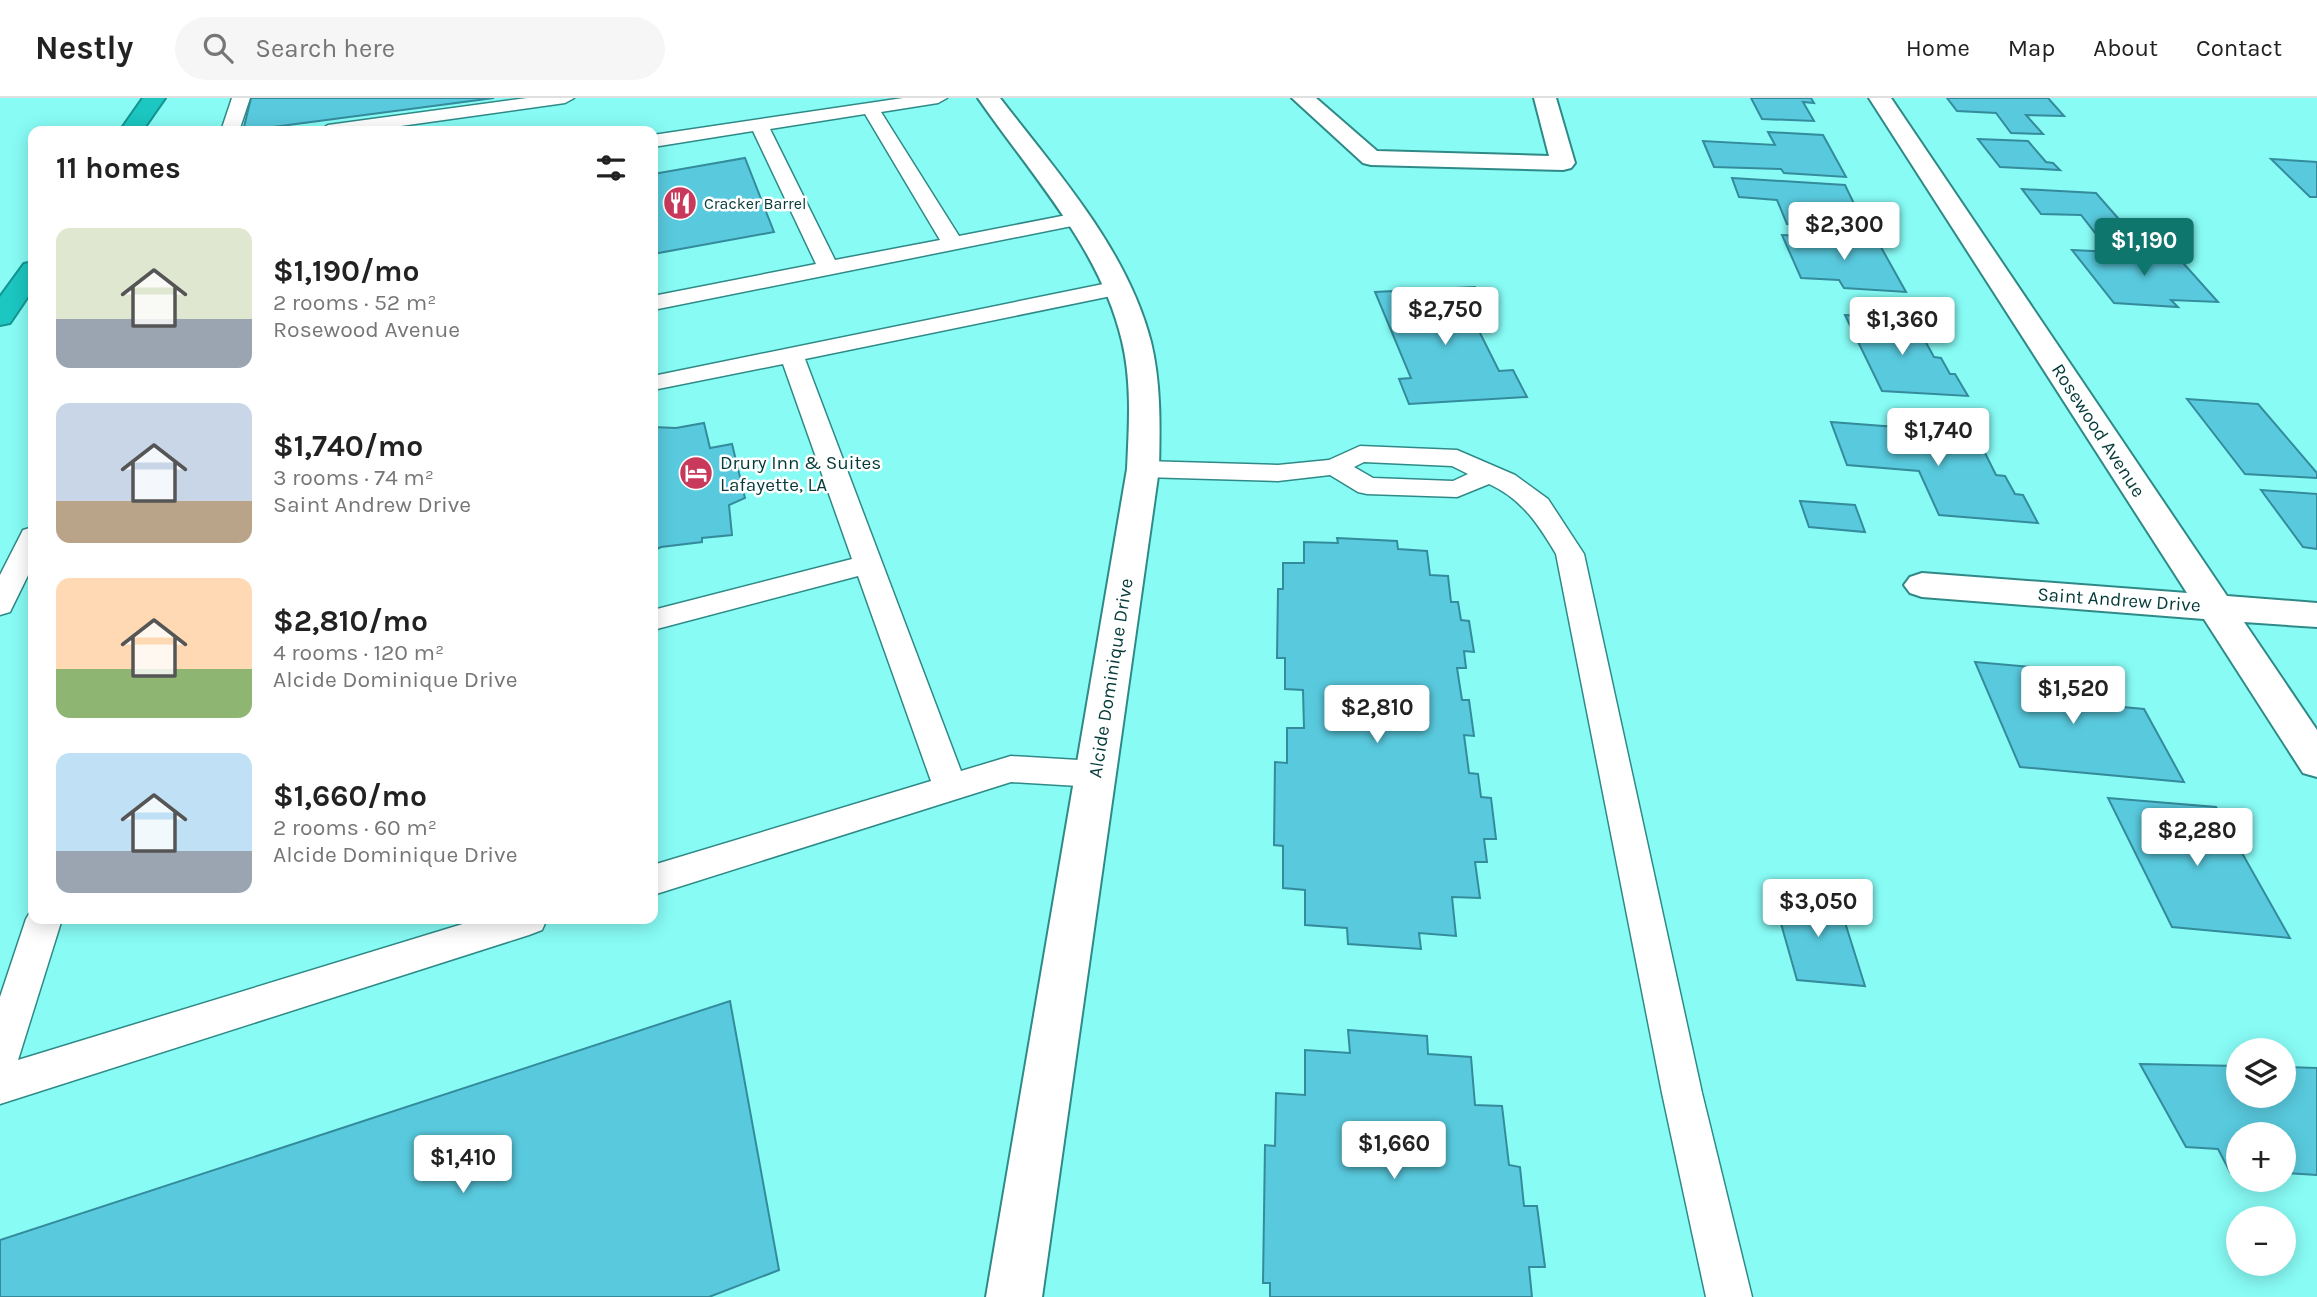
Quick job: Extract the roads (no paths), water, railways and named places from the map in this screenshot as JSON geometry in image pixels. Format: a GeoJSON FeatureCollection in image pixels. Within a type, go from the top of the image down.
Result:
{"type":"FeatureCollection","features":[{"type":"Feature","properties":{"kind":"highway"},"geometry":{"type":"LineString","coordinates":[[134,126],[154,98]]}},
{"type":"Feature","properties":{"kind":"highway"},"geometry":{"type":"LineString","coordinates":[[0,317],[28,277]]}},
{"type":"Feature","properties":{"kind":"street","name":"Alcide Dominique Drive"},"geometry":{"type":"LineString","coordinates":[[989,98],[1077,219],[1118,288],[1136,340],[1146,413],[1143,469],[1014,1297]]}},
{"type":"Feature","properties":{"kind":"street"},"geometry":{"type":"LineString","coordinates":[[1303,98],[1371,158],[1563,163],[1545,98]]}},
{"type":"Feature","properties":{"kind":"street","name":"Rosewood Avenue"},"geometry":{"type":"LineString","coordinates":[[1880,98],[2317,762]]}},
{"type":"Feature","properties":{"kind":"street","name":"Saint Andrew Drive"},"geometry":{"type":"LineString","coordinates":[[1922,585],[2214,605],[2317,615]]}},
{"type":"Feature","properties":{"kind":"lane"},"geometry":{"type":"LineString","coordinates":[[232,126],[242,98]]}},
{"type":"Feature","properties":{"kind":"lane"},"geometry":{"type":"LineString","coordinates":[[364,126],[565,98]]}},
{"type":"Feature","properties":{"kind":"lane"},"geometry":{"type":"LineString","coordinates":[[658,140],[938,98]]}},
{"type":"Feature","properties":{"kind":"lane"},"geometry":{"type":"LineString","coordinates":[[870,108],[952,242]]}},
{"type":"Feature","properties":{"kind":"lane"},"geometry":{"type":"LineString","coordinates":[[759,124],[829,270]]}},
{"type":"Feature","properties":{"kind":"lane"},"geometry":{"type":"LineString","coordinates":[[658,302],[1077,219]]}},
{"type":"Feature","properties":{"kind":"lane"},"geometry":{"type":"LineString","coordinates":[[658,382],[1118,288]]}},
{"type":"Feature","properties":{"kind":"lane"},"geometry":{"type":"LineString","coordinates":[[792,356],[950,787]]}},
{"type":"Feature","properties":{"kind":"lane"},"geometry":{"type":"LineString","coordinates":[[1143,469],[1278,473],[1335,467],[1367,486],[1457,489],[1489,474],[1516,485],[1541,506],[1570,554],[1682,1093],[1729,1297]]}},
{"type":"Feature","properties":{"kind":"lane"},"geometry":{"type":"LineString","coordinates":[[0,606],[28,547]]}},
{"type":"Feature","properties":{"kind":"lane"},"geometry":{"type":"LineString","coordinates":[[658,619],[868,564]]}},
{"type":"Feature","properties":{"kind":"lane"},"geometry":{"type":"LineString","coordinates":[[658,878],[1011,769],[1096,774]]}},
{"type":"Feature","properties":{"kind":"lane"},"geometry":{"type":"LineString","coordinates":[[0,1057],[42,924]]}},
{"type":"Feature","properties":{"kind":"lane"},"geometry":{"type":"LineString","coordinates":[[0,1085],[513,924]]}},
{"type":"Feature","properties":{"kind":"place","name":"Cracker Barrel"},"geometry":{"type":"Point","coordinates":[680,203]}},
{"type":"Feature","properties":{"kind":"place","name":"Drury Inn & Suites Lafayette, LA"},"geometry":{"type":"Point","coordinates":[696,473]}}]}
